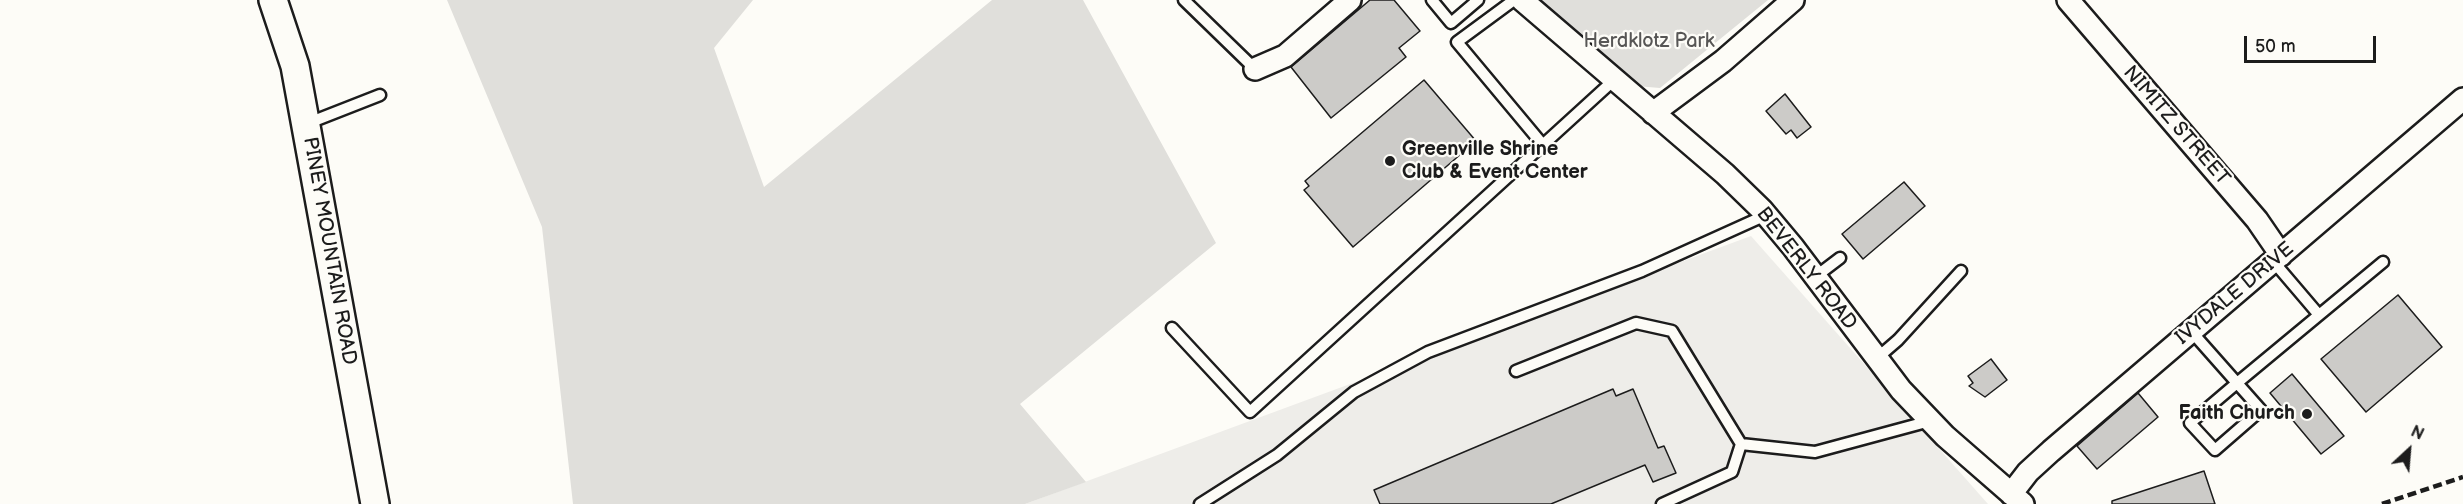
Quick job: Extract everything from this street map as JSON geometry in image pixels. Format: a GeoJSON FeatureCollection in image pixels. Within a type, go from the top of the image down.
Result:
{"type":"FeatureCollection","features":[{"type":"Feature","properties":{"kind":"street","name":"PINEY MOUNTAIN ROAD"},"geometry":{"type":"LineString","coordinates":[[273,0],[295,66],[375,504]]}},
{"type":"Feature","properties":{"kind":"street"},"geometry":{"type":"LineString","coordinates":[[1255,69],[1285,56],[1350,0]]}},
{"type":"Feature","properties":{"kind":"street","name":"BEVERLY ROAD"},"geometry":{"type":"LineString","coordinates":[[1522,0],[1725,174],[1766,215],[1876,359],[1930,421],[2017,499]]}},
{"type":"Feature","properties":{"kind":"street"},"geometry":{"type":"LineString","coordinates":[[1653,113],[1723,61],[1793,0]]}},
{"type":"Feature","properties":{"kind":"street","name":"NIMITZ STREET"},"geometry":{"type":"LineString","coordinates":[[2068,0],[2257,220],[2277,258]]}},
{"type":"Feature","properties":{"kind":"street","name":"IVYDALE DRIVE"},"geometry":{"type":"LineString","coordinates":[[2017,499],[2028,472],[2050,451],[2463,99]]}},
{"type":"Feature","properties":{"kind":"lane"},"geometry":{"type":"LineString","coordinates":[[1184,0],[1255,69]]}},
{"type":"Feature","properties":{"kind":"lane"},"geometry":{"type":"LineString","coordinates":[[1432,0],[1451,23],[1478,0]]}},
{"type":"Feature","properties":{"kind":"lane"},"geometry":{"type":"LineString","coordinates":[[1514,0],[1457,42],[1543,145]]}},
{"type":"Feature","properties":{"kind":"lane"},"geometry":{"type":"LineString","coordinates":[[1172,328],[1250,412],[1614,80]]}},
{"type":"Feature","properties":{"kind":"lane"},"geometry":{"type":"LineString","coordinates":[[305,124],[380,95]]}},
{"type":"Feature","properties":{"kind":"lane"},"geometry":{"type":"LineString","coordinates":[[1200,504],[1277,455],[1354,392],[1428,352],[1642,271],[1766,215]]}},
{"type":"Feature","properties":{"kind":"lane"},"geometry":{"type":"LineString","coordinates":[[1815,277],[1840,258]]}},
{"type":"Feature","properties":{"kind":"lane"},"geometry":{"type":"LineString","coordinates":[[2277,258],[2319,315]]}},
{"type":"Feature","properties":{"kind":"lane"},"geometry":{"type":"LineString","coordinates":[[2192,331],[2237,383],[2261,410],[2215,450],[2190,423],[2237,383],[2383,262]]}},
{"type":"Feature","properties":{"kind":"lane"},"geometry":{"type":"LineString","coordinates":[[1876,359],[1898,340],[1961,270]]}},
{"type":"Feature","properties":{"kind":"lane"},"geometry":{"type":"LineString","coordinates":[[1516,371],[1636,323],[1672,331],[1741,444]]}},
{"type":"Feature","properties":{"kind":"lane"},"geometry":{"type":"LineString","coordinates":[[1741,444],[1815,452],[1930,421]]}},
{"type":"Feature","properties":{"kind":"lane"},"geometry":{"type":"LineString","coordinates":[[1662,504],[1731,472],[1741,444]]}},
{"type":"Feature","properties":{"kind":"shaded area"},"geometry":{"type":"Polygon","coordinates":[[[1751,236],[1988,504],[1025,504],[1751,236]]]}},
{"type":"Feature","properties":{"kind":"green space"},"geometry":{"type":"Polygon","coordinates":[[[447,0],[753,0],[714,48],[764,187],[992,0],[1083,0],[1216,243],[1020,404],[1086,482],[1025,504],[573,504],[542,227],[447,0]]]}},
{"type":"Feature","properties":{"kind":"green space","name":"Herdklotz Park"},"geometry":{"type":"Polygon","coordinates":[[[1540,0],[1768,0],[1660,88],[1636,86],[1540,0]]]}},
{"type":"Feature","properties":{"kind":"building"},"geometry":{"type":"Polygon","coordinates":[[[1370,0],[1394,0],[1420,31],[1399,48],[1406,57],[1331,118],[1291,67],[1370,0]]]}},
{"type":"Feature","properties":{"kind":"building","name":"Greenville Shrine Club & Event Center"},"geometry":{"type":"Polygon","coordinates":[[[1424,80],[1476,141],[1353,247],[1304,190],[1309,186],[1305,181],[1424,80]]]}},
{"type":"Feature","properties":{"kind":"building"},"geometry":{"type":"Polygon","coordinates":[[[1785,94],[1811,127],[1797,138],[1791,130],[1786,134],[1766,111],[1785,94]]]}},
{"type":"Feature","properties":{"kind":"building"},"geometry":{"type":"Polygon","coordinates":[[[1904,182],[1925,206],[1863,259],[1842,234],[1904,182]]]}},
{"type":"Feature","properties":{"kind":"building"},"geometry":{"type":"Polygon","coordinates":[[[2398,295],[2442,347],[2366,412],[2321,359],[2398,295]]]}},
{"type":"Feature","properties":{"kind":"building"},"geometry":{"type":"Polygon","coordinates":[[[1991,359],[2007,380],[1985,397],[1969,386],[1973,383],[1968,376],[1991,359]]]}},
{"type":"Feature","properties":{"kind":"building","name":"Faith Church"},"geometry":{"type":"Polygon","coordinates":[[[2292,374],[2344,436],[2321,454],[2270,393],[2292,374]]]}},
{"type":"Feature","properties":{"kind":"building"},"geometry":{"type":"Polygon","coordinates":[[[1613,389],[1616,396],[1633,389],[1658,448],[1664,446],[1676,473],[1653,482],[1645,465],[1551,504],[1380,504],[1374,490],[1613,389]]]}},
{"type":"Feature","properties":{"kind":"building"},"geometry":{"type":"Polygon","coordinates":[[[2138,393],[2158,417],[2097,469],[2077,446],[2138,393]]]}},
{"type":"Feature","properties":{"kind":"building"},"geometry":{"type":"Polygon","coordinates":[[[2204,471],[2215,504],[2112,504],[2112,501],[2204,471]]]}},
{"type":"Feature","properties":{"kind":"railway"},"geometry":{"type":"LineString","coordinates":[[2382,504],[2463,477]]}},
{"type":"Feature","properties":{"kind":"place","name":"Greenville Shrine Club & Event Center"},"geometry":{"type":"Point","coordinates":[1390,161]}},
{"type":"Feature","properties":{"kind":"place","name":"Faith Church"},"geometry":{"type":"Point","coordinates":[2307,414]}}]}
